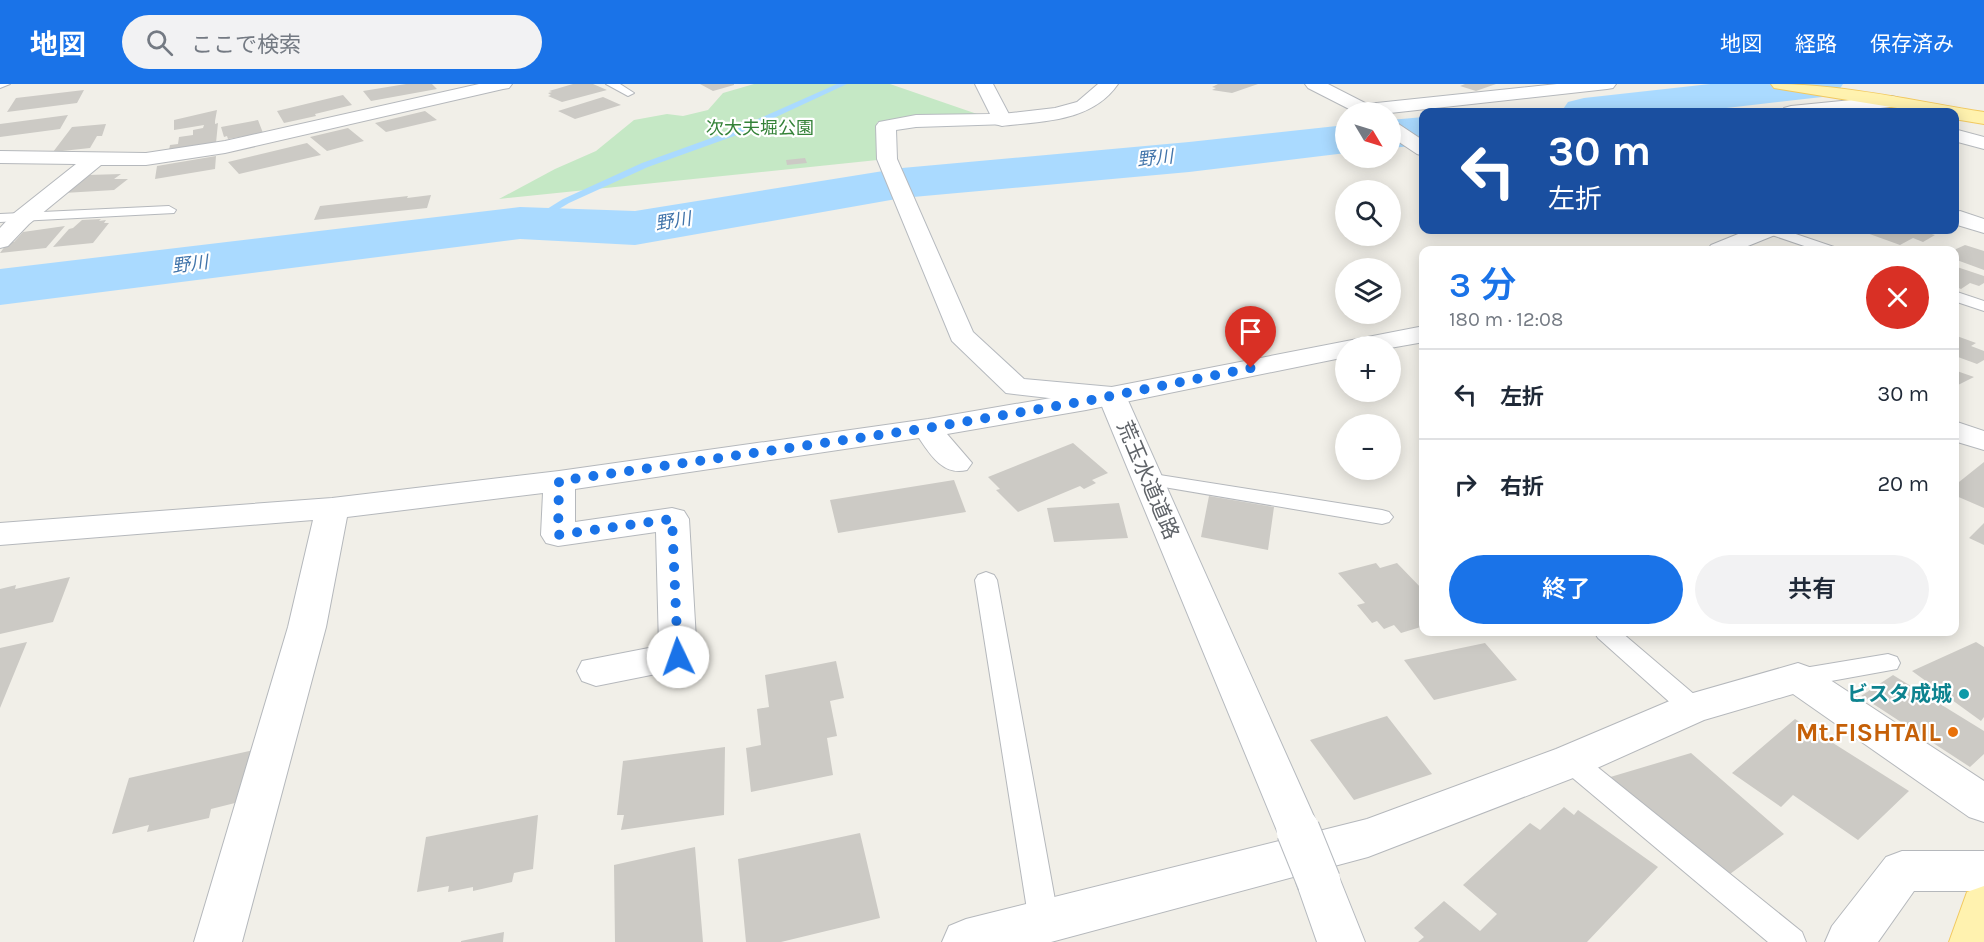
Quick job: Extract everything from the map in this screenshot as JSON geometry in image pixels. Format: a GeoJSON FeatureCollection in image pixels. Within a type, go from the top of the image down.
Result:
{"type":"FeatureCollection","features":[{"type":"Feature","properties":{"kind":"main road"},"geometry":{"type":"LineString","coordinates":[[1780,84],[1881,105],[1908,108]]}},
{"type":"Feature","properties":{"kind":"main road"},"geometry":{"type":"LineString","coordinates":[[1959,114],[1984,117]]}},
{"type":"Feature","properties":{"kind":"main road"},"geometry":{"type":"LineString","coordinates":[[1973,942],[1984,908]]}},
{"type":"Feature","properties":{"kind":"street"},"geometry":{"type":"LineString","coordinates":[[0,157],[146,159],[225,147],[503,84]]}},
{"type":"Feature","properties":{"kind":"street"},"geometry":{"type":"LineString","coordinates":[[984,84],[1002,120],[1056,114],[1084,106],[1109,84]]}},
{"type":"Feature","properties":{"kind":"street"},"geometry":{"type":"LineString","coordinates":[[1314,84],[1349,102]]}},
{"type":"Feature","properties":{"kind":"street"},"geometry":{"type":"LineString","coordinates":[[1401,107],[1607,84]]}},
{"type":"Feature","properties":{"kind":"street"},"geometry":{"type":"LineString","coordinates":[[1830,108],[1881,105]]}},
{"type":"Feature","properties":{"kind":"street","name":"荒玉水道道路"},"geometry":{"type":"LineString","coordinates":[[1002,120],[916,121],[886,126],[887,159],[961,335],[1016,387],[1112,396],[1298,830],[1341,942]]}},
{"type":"Feature","properties":{"kind":"street"},"geometry":{"type":"LineString","coordinates":[[1401,135],[1419,147]]}},
{"type":"Feature","properties":{"kind":"street"},"geometry":{"type":"LineString","coordinates":[[1959,136],[1984,143]]}},
{"type":"Feature","properties":{"kind":"street"},"geometry":{"type":"LineString","coordinates":[[0,241],[11,218],[95,159]]}},
{"type":"Feature","properties":{"kind":"street"},"geometry":{"type":"LineString","coordinates":[[1960,218],[1984,226]]}},
{"type":"Feature","properties":{"kind":"street"},"geometry":{"type":"LineString","coordinates":[[1729,246],[1759,234]]}},
{"type":"Feature","properties":{"kind":"street"},"geometry":{"type":"LineString","coordinates":[[1401,338],[1419,335]]}},
{"type":"Feature","properties":{"kind":"street"},"geometry":{"type":"LineString","coordinates":[[0,534],[332,508],[559,481],[928,428],[1112,396],[1335,351]]}},
{"type":"Feature","properties":{"kind":"street"},"geometry":{"type":"LineString","coordinates":[[928,428],[932,436],[956,463]]}},
{"type":"Feature","properties":{"kind":"street"},"geometry":{"type":"LineString","coordinates":[[1959,432],[1984,441]]}},
{"type":"Feature","properties":{"kind":"street"},"geometry":{"type":"LineString","coordinates":[[559,481],[558,535],[672,519],[678,657],[596,671]]}},
{"type":"Feature","properties":{"kind":"street"},"geometry":{"type":"LineString","coordinates":[[218,942],[307,627],[332,508]]}},
{"type":"Feature","properties":{"kind":"street"},"geometry":{"type":"LineString","coordinates":[[966,942],[1368,838],[1571,761],[1693,708],[1798,678],[1984,804]]}},
{"type":"Feature","properties":{"kind":"street"},"geometry":{"type":"LineString","coordinates":[[1849,942],[1902,871],[1984,871]]}},
{"type":"Feature","properties":{"kind":"lane"},"geometry":{"type":"LineString","coordinates":[[612,84],[628,93]]}},
{"type":"Feature","properties":{"kind":"lane"},"geometry":{"type":"LineString","coordinates":[[11,218],[169,210]]}},
{"type":"Feature","properties":{"kind":"lane"},"geometry":{"type":"LineString","coordinates":[[1781,234],[1817,246]]}},
{"type":"Feature","properties":{"kind":"lane"},"geometry":{"type":"LineString","coordinates":[[1959,298],[1984,306]]}},
{"type":"Feature","properties":{"kind":"lane"},"geometry":{"type":"LineString","coordinates":[[1147,479],[1382,517]]}},
{"type":"Feature","properties":{"kind":"lane"},"geometry":{"type":"LineString","coordinates":[[986,580],[1044,922]]}},
{"type":"Feature","properties":{"kind":"lane"},"geometry":{"type":"LineString","coordinates":[[1611,636],[1693,708]]}},
{"type":"Feature","properties":{"kind":"lane"},"geometry":{"type":"LineString","coordinates":[[1798,678],[1888,663]]}},
{"type":"Feature","properties":{"kind":"lane"},"geometry":{"type":"LineString","coordinates":[[1571,761],[1791,942]]}},
{"type":"Feature","properties":{"kind":"green space","name":"次大夫堀公園"},"geometry":{"type":"Polygon","coordinates":[[[754,84],[890,84],[980,115],[877,122],[887,159],[499,199],[555,169],[596,151],[634,120],[667,114],[683,116],[708,110],[723,93],[754,84]]]}},
{"type":"Feature","properties":{"kind":"building"},"geometry":{"type":"Polygon","coordinates":[[[406,84],[432,84],[437,89],[371,101],[363,91],[406,84]]]}},
{"type":"Feature","properties":{"kind":"building"},"geometry":{"type":"Polygon","coordinates":[[[573,84],[593,84],[607,90],[562,102],[548,96],[551,95],[548,93],[552,92],[549,91],[573,84]]]}},
{"type":"Feature","properties":{"kind":"building"},"geometry":{"type":"Polygon","coordinates":[[[700,84],[734,84],[734,85],[713,91],[700,84]]]}},
{"type":"Feature","properties":{"kind":"building"},"geometry":{"type":"Polygon","coordinates":[[[1218,84],[1258,84],[1232,93],[1212,90],[1216,88],[1212,87],[1218,84]]]}},
{"type":"Feature","properties":{"kind":"building"},"geometry":{"type":"Polygon","coordinates":[[[1496,84],[1476,91],[1460,86],[1496,84]]]}},
{"type":"Feature","properties":{"kind":"building"},"geometry":{"type":"Polygon","coordinates":[[[84,90],[77,103],[7,112],[16,98],[84,90]]]}},
{"type":"Feature","properties":{"kind":"building"},"geometry":{"type":"Polygon","coordinates":[[[343,95],[352,105],[315,114],[316,116],[284,123],[277,111],[343,95]]]}},
{"type":"Feature","properties":{"kind":"building"},"geometry":{"type":"Polygon","coordinates":[[[603,97],[621,105],[575,119],[558,111],[603,97]]]}},
{"type":"Feature","properties":{"kind":"building"},"geometry":{"type":"Polygon","coordinates":[[[217,110],[216,143],[169,150],[170,145],[178,144],[179,137],[193,135],[193,130],[203,128],[204,125],[174,130],[174,120],[217,110]]]}},
{"type":"Feature","properties":{"kind":"building"},"geometry":{"type":"Polygon","coordinates":[[[425,111],[437,120],[386,132],[375,123],[425,111]]]}},
{"type":"Feature","properties":{"kind":"building"},"geometry":{"type":"Polygon","coordinates":[[[68,115],[60,129],[0,137],[0,124],[68,115]]]}},
{"type":"Feature","properties":{"kind":"building"},"geometry":{"type":"Polygon","coordinates":[[[258,120],[263,133],[228,139],[227,136],[224,137],[221,127],[258,120]]]}},
{"type":"Feature","properties":{"kind":"building"},"geometry":{"type":"Polygon","coordinates":[[[106,124],[102,136],[97,136],[90,148],[53,152],[72,127],[106,124]]]}},
{"type":"Feature","properties":{"kind":"building"},"geometry":{"type":"Polygon","coordinates":[[[348,128],[364,141],[327,151],[310,137],[348,128]]]}},
{"type":"Feature","properties":{"kind":"building"},"geometry":{"type":"Polygon","coordinates":[[[307,143],[321,155],[239,174],[228,162],[307,143]]]}},
{"type":"Feature","properties":{"kind":"building"},"geometry":{"type":"Polygon","coordinates":[[[216,156],[215,169],[155,179],[157,166],[216,156]]]}},
{"type":"Feature","properties":{"kind":"building"},"geometry":{"type":"Polygon","coordinates":[[[805,158],[807,163],[787,165],[786,160],[805,158]]]}},
{"type":"Feature","properties":{"kind":"building"},"geometry":{"type":"Polygon","coordinates":[[[121,174],[114,179],[128,179],[114,190],[64,193],[88,175],[121,174]]]}},
{"type":"Feature","properties":{"kind":"building"},"geometry":{"type":"Polygon","coordinates":[[[431,195],[427,208],[314,220],[320,206],[431,195]]]}},
{"type":"Feature","properties":{"kind":"building"},"geometry":{"type":"Polygon","coordinates":[[[101,219],[99,221],[106,220],[104,223],[109,223],[93,243],[53,247],[69,229],[82,220],[101,219]]]}},
{"type":"Feature","properties":{"kind":"building"},"geometry":{"type":"Polygon","coordinates":[[[65,226],[46,248],[0,253],[8,242],[14,242],[23,232],[65,226]]]}},
{"type":"Feature","properties":{"kind":"building"},"geometry":{"type":"Polygon","coordinates":[[[1870,234],[1935,235],[1923,242],[1913,238],[1900,245],[1870,234]]]}},
{"type":"Feature","properties":{"kind":"building"},"geometry":{"type":"Polygon","coordinates":[[[1965,245],[1984,251],[1984,270],[1959,261],[1959,248],[1965,245]]]}},
{"type":"Feature","properties":{"kind":"building"},"geometry":{"type":"Polygon","coordinates":[[[1959,268],[1984,276],[1984,283],[1979,286],[1970,283],[1959,288],[1959,268]]]}},
{"type":"Feature","properties":{"kind":"building"},"geometry":{"type":"Polygon","coordinates":[[[1959,337],[1976,343],[1971,346],[1984,351],[1984,360],[1977,364],[1959,357],[1959,337]]]}},
{"type":"Feature","properties":{"kind":"building"},"geometry":{"type":"Polygon","coordinates":[[[1959,372],[1974,377],[1959,384],[1959,372]]]}},
{"type":"Feature","properties":{"kind":"building"},"geometry":{"type":"Polygon","coordinates":[[[1073,443],[1108,473],[1092,480],[1096,483],[1084,489],[1080,486],[1018,512],[996,490],[1000,489],[988,477],[1073,443]]]}},
{"type":"Feature","properties":{"kind":"building"},"geometry":{"type":"Polygon","coordinates":[[[1984,462],[1984,508],[1959,497],[1959,482],[1984,462]]]}},
{"type":"Feature","properties":{"kind":"building"},"geometry":{"type":"Polygon","coordinates":[[[954,480],[966,512],[838,533],[830,500],[954,480]]]}},
{"type":"Feature","properties":{"kind":"building"},"geometry":{"type":"Polygon","coordinates":[[[1209,496],[1274,507],[1268,550],[1201,537],[1209,496]]]}},
{"type":"Feature","properties":{"kind":"building"},"geometry":{"type":"Polygon","coordinates":[[[1119,503],[1128,538],[1054,542],[1047,508],[1119,503]]]}},
{"type":"Feature","properties":{"kind":"building"},"geometry":{"type":"Polygon","coordinates":[[[1984,523],[1984,545],[1969,538],[1984,523]]]}},
{"type":"Feature","properties":{"kind":"building"},"geometry":{"type":"Polygon","coordinates":[[[1376,563],[1380,568],[1397,563],[1419,586],[1419,628],[1401,633],[1394,625],[1384,629],[1377,621],[1372,623],[1357,605],[1365,603],[1338,573],[1376,563]]]}},
{"type":"Feature","properties":{"kind":"building"},"geometry":{"type":"Polygon","coordinates":[[[70,577],[53,622],[0,634],[0,589],[16,585],[15,589],[70,577]]]}},
{"type":"Feature","properties":{"kind":"building"},"geometry":{"type":"Polygon","coordinates":[[[27,642],[0,708],[0,648],[27,642]]]}},
{"type":"Feature","properties":{"kind":"building","name":"ビスタ成城"},"geometry":{"type":"Polygon","coordinates":[[[1976,642],[1984,647],[1984,717],[1981,721],[1912,671],[1976,642]]]}},
{"type":"Feature","properties":{"kind":"building"},"geometry":{"type":"Polygon","coordinates":[[[1485,643],[1517,680],[1434,700],[1404,660],[1485,643]]]}},
{"type":"Feature","properties":{"kind":"building"},"geometry":{"type":"Polygon","coordinates":[[[836,661],[844,698],[830,701],[837,736],[827,738],[833,775],[751,792],[746,748],[761,745],[757,709],[769,707],[765,675],[836,661]]]}},
{"type":"Feature","properties":{"kind":"building"},"geometry":{"type":"Polygon","coordinates":[[[1893,675],[1984,731],[1984,754],[1970,767],[1861,696],[1893,675]]]}},
{"type":"Feature","properties":{"kind":"building"},"geometry":{"type":"Polygon","coordinates":[[[1387,716],[1432,774],[1354,800],[1310,740],[1387,716]]]}},
{"type":"Feature","properties":{"kind":"building"},"geometry":{"type":"Polygon","coordinates":[[[1795,719],[1909,791],[1858,840],[1793,795],[1781,807],[1732,773],[1795,719]]]}},
{"type":"Feature","properties":{"kind":"building"},"geometry":{"type":"Polygon","coordinates":[[[725,747],[724,815],[621,830],[624,815],[617,815],[623,761],[725,747]]]}},
{"type":"Feature","properties":{"kind":"building"},"geometry":{"type":"Polygon","coordinates":[[[258,749],[247,800],[211,809],[209,818],[147,832],[149,825],[112,834],[129,778],[258,749]]]}},
{"type":"Feature","properties":{"kind":"building"},"geometry":{"type":"Polygon","coordinates":[[[1691,753],[1784,834],[1730,874],[1607,778],[1691,753]]]}},
{"type":"Feature","properties":{"kind":"building"},"geometry":{"type":"Polygon","coordinates":[[[1564,807],[1574,815],[1578,810],[1658,867],[1587,942],[1418,942],[1424,937],[1414,928],[1444,901],[1480,931],[1497,914],[1463,885],[1530,823],[1540,830],[1564,807]]]}},
{"type":"Feature","properties":{"kind":"building"},"geometry":{"type":"Polygon","coordinates":[[[538,815],[533,869],[514,873],[512,882],[473,891],[473,887],[448,892],[449,886],[417,892],[426,837],[538,815]]]}},
{"type":"Feature","properties":{"kind":"building"},"geometry":{"type":"Polygon","coordinates":[[[860,833],[880,918],[781,942],[746,942],[738,859],[860,833]]]}},
{"type":"Feature","properties":{"kind":"building"},"geometry":{"type":"Polygon","coordinates":[[[695,847],[703,942],[615,942],[614,865],[695,847]]]}},
{"type":"Feature","properties":{"kind":"building"},"geometry":{"type":"Polygon","coordinates":[[[504,932],[503,942],[461,942],[461,941],[504,932]]]}},
{"type":"Feature","properties":{"kind":"waterway"},"geometry":{"type":"LineString","coordinates":[[528,224],[566,201],[645,165],[734,133],[843,84]]}},
{"type":"Feature","properties":{"kind":"waterway","name":"野川"},"geometry":{"type":"LineString","coordinates":[[1618,108],[1822,84]]}},
{"type":"Feature","properties":{"kind":"waterway","name":"野川"},"geometry":{"type":"LineString","coordinates":[[1401,133],[1419,131]]}},
{"type":"Feature","properties":{"kind":"waterway","name":"野川"},"geometry":{"type":"LineString","coordinates":[[0,287],[520,223],[635,228],[902,183],[1189,157],[1335,140]]}},
{"type":"Feature","properties":{"kind":"place","name":"ビスタ成城"},"geometry":{"type":"Point","coordinates":[1964,694]}},
{"type":"Feature","properties":{"kind":"place","name":"Mt.FISHTAIL"},"geometry":{"type":"Point","coordinates":[1953,732]}},
{"type":"Feature","properties":{"kind":"route"},"geometry":{"type":"LineString","coordinates":[[678,657],[672,519],[558,535],[559,481],[928,428],[1086,401],[1251,368]]}}]}
